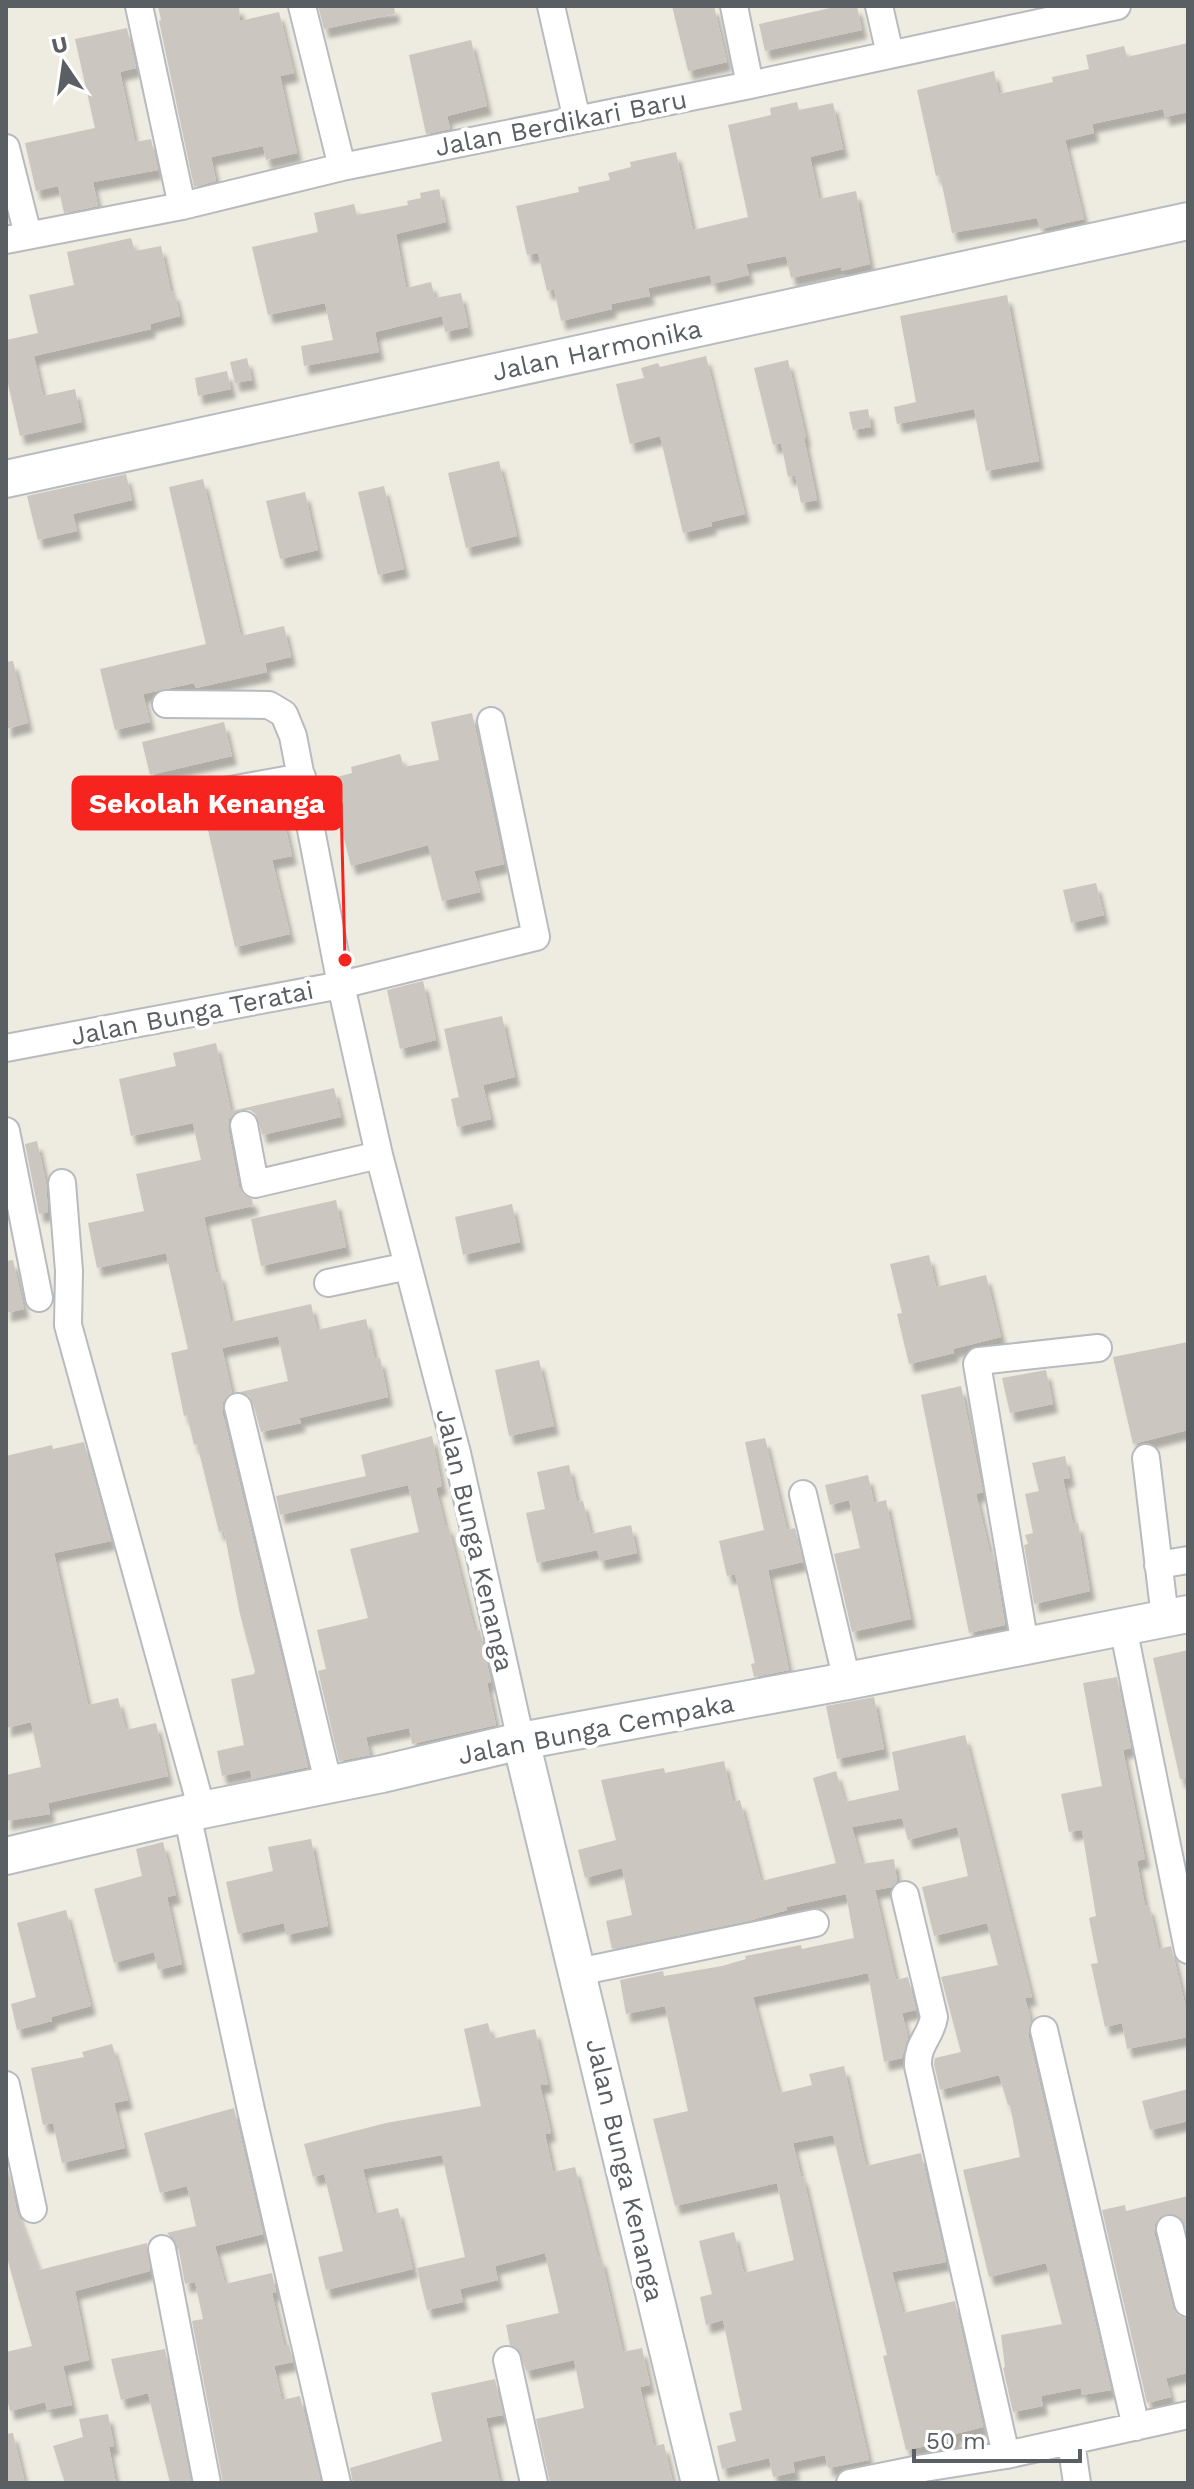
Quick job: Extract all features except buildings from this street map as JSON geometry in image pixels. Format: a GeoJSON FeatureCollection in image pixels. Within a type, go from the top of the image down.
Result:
{"type":"FeatureCollection","features":[{"type":"Feature","properties":{"kind":"street"},"geometry":{"type":"LineString","coordinates":[[139,6],[182,206]]}},
{"type":"Feature","properties":{"kind":"street"},"geometry":{"type":"LineString","coordinates":[[302,6],[342,167]]}},
{"type":"Feature","properties":{"kind":"street"},"geometry":{"type":"LineString","coordinates":[[551,6],[577,120]]}},
{"type":"Feature","properties":{"kind":"street"},"geometry":{"type":"LineString","coordinates":[[734,6],[750,85]]}},
{"type":"Feature","properties":{"kind":"street"},"geometry":{"type":"LineString","coordinates":[[879,6],[890,54]]}},
{"type":"Feature","properties":{"kind":"street","name":"Jalan Berdikari Baru"},"geometry":{"type":"LineString","coordinates":[[17,237],[182,206],[342,167],[750,85],[890,54],[1045,14],[1117,6]]}},
{"type":"Feature","properties":{"kind":"street"},"geometry":{"type":"LineString","coordinates":[[6,148],[17,237]]}},
{"type":"Feature","properties":{"kind":"street","name":"Jalan Harmonika"},"geometry":{"type":"LineString","coordinates":[[6,479],[1188,221]]}},
{"type":"Feature","properties":{"kind":"street","name":"Jalan Bunga Kenanga"},"geometry":{"type":"LineString","coordinates":[[166,704],[269,705],[284,714],[293,736],[341,985],[379,1155],[465,1490],[521,1741],[700,2483]]}},
{"type":"Feature","properties":{"kind":"street","name":"Jalan Bunga Teratai"},"geometry":{"type":"LineString","coordinates":[[6,1048],[341,985],[536,937],[491,721]]}},
{"type":"Feature","properties":{"kind":"street"},"geometry":{"type":"LineString","coordinates":[[181,799],[302,777]]}},
{"type":"Feature","properties":{"kind":"street"},"geometry":{"type":"LineString","coordinates":[[244,1125],[255,1184],[379,1155]]}},
{"type":"Feature","properties":{"kind":"street"},"geometry":{"type":"LineString","coordinates":[[6,1131],[39,1298]]}},
{"type":"Feature","properties":{"kind":"street"},"geometry":{"type":"LineString","coordinates":[[62,1183],[69,1271],[68,1325],[194,1812],[251,2110],[337,2483]]}},
{"type":"Feature","properties":{"kind":"street"},"geometry":{"type":"LineString","coordinates":[[328,1283],[408,1266]]}},
{"type":"Feature","properties":{"kind":"street"},"geometry":{"type":"LineString","coordinates":[[1025,1645],[977,1364],[979,1361],[1098,1348]]}},
{"type":"Feature","properties":{"kind":"street"},"geometry":{"type":"LineString","coordinates":[[238,1407],[329,1786]]}},
{"type":"Feature","properties":{"kind":"street"},"geometry":{"type":"LineString","coordinates":[[1146,1458],[1158,1565],[1177,1616]]}},
{"type":"Feature","properties":{"kind":"street"},"geometry":{"type":"LineString","coordinates":[[803,1494],[847,1681]]}},
{"type":"Feature","properties":{"kind":"street"},"geometry":{"type":"LineString","coordinates":[[1158,1565],[1188,1560]]}},
{"type":"Feature","properties":{"kind":"street","name":"Jalan Bunga Cempaka"},"geometry":{"type":"LineString","coordinates":[[6,1856],[521,1741],[1177,1616]]}},
{"type":"Feature","properties":{"kind":"street"},"geometry":{"type":"LineString","coordinates":[[1123,1627],[1188,1950]]}},
{"type":"Feature","properties":{"kind":"street"},"geometry":{"type":"LineString","coordinates":[[905,1895],[934,2017],[918,2050],[918,2066],[1006,2455]]}},
{"type":"Feature","properties":{"kind":"street"},"geometry":{"type":"LineString","coordinates":[[578,1972],[815,1923]]}},
{"type":"Feature","properties":{"kind":"street"},"geometry":{"type":"LineString","coordinates":[[1044,2030],[1136,2427]]}},
{"type":"Feature","properties":{"kind":"street"},"geometry":{"type":"LineString","coordinates":[[6,2085],[33,2209]]}},
{"type":"Feature","properties":{"kind":"street"},"geometry":{"type":"LineString","coordinates":[[1170,2229],[1188,2303]]}},
{"type":"Feature","properties":{"kind":"street"},"geometry":{"type":"LineString","coordinates":[[162,2249],[207,2483]]}},
{"type":"Feature","properties":{"kind":"street"},"geometry":{"type":"LineString","coordinates":[[507,2360],[534,2483]]}},
{"type":"Feature","properties":{"kind":"street"},"geometry":{"type":"LineString","coordinates":[[850,2483],[1071,2442],[1188,2415]]}},
{"type":"Feature","properties":{"kind":"street"},"geometry":{"type":"LineString","coordinates":[[1071,2442],[1077,2483]]}},
{"type":"Feature","properties":{"kind":"place","name":"Sekolah Kenanga"},"geometry":{"type":"Point","coordinates":[345,960]}}]}
